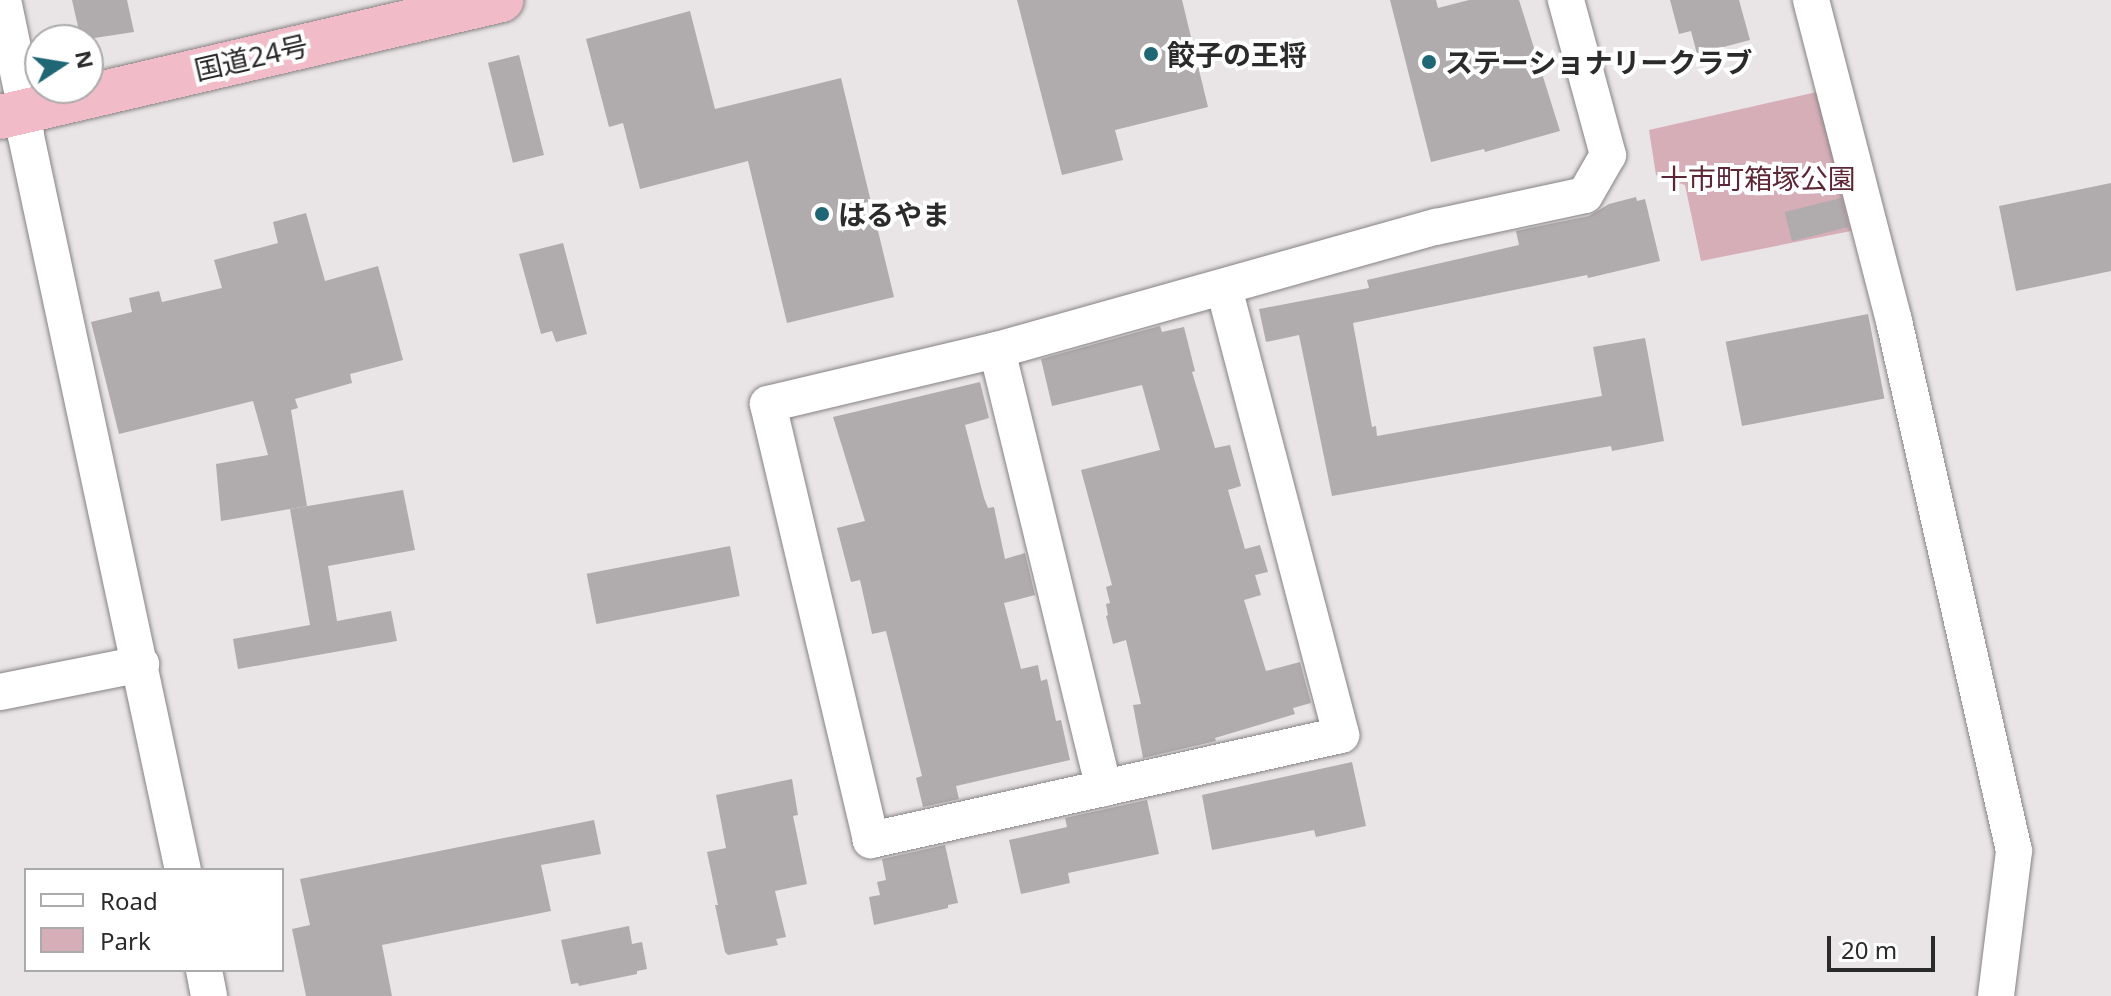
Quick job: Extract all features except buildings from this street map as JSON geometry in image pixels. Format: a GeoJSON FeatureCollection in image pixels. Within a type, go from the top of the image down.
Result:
{"type":"FeatureCollection","features":[{"type":"Feature","properties":{"kind":"highway","name":"国道24号"},"geometry":{"type":"LineString","coordinates":[[12,114],[502,0]]}},
{"type":"Feature","properties":{"kind":"street"},"geometry":{"type":"LineString","coordinates":[[3,0],[12,114],[141,664],[183,868]]}},
{"type":"Feature","properties":{"kind":"street"},"geometry":{"type":"LineString","coordinates":[[1224,288],[1341,735],[871,840],[768,404],[997,350],[1436,227],[1585,195],[1608,155],[1566,0]]}},
{"type":"Feature","properties":{"kind":"street"},"geometry":{"type":"LineString","coordinates":[[1811,0],[1894,321],[2014,851],[1996,996]]}},
{"type":"Feature","properties":{"kind":"street"},"geometry":{"type":"LineString","coordinates":[[997,350],[1104,788]]}},
{"type":"Feature","properties":{"kind":"street"},"geometry":{"type":"LineString","coordinates":[[0,692],[141,664]]}},
{"type":"Feature","properties":{"kind":"street"},"geometry":{"type":"LineString","coordinates":[[204,972],[209,996]]}},
{"type":"Feature","properties":{"kind":"green space","name":"十市町箱塚公園"},"geometry":{"type":"Polygon","coordinates":[[[1817,92],[1851,231],[1701,261],[1685,185],[1656,175],[1649,130],[1817,92]]]}},
{"type":"Feature","properties":{"kind":"place","name":"餃子の王将"},"geometry":{"type":"Point","coordinates":[1151,54]}},
{"type":"Feature","properties":{"kind":"place","name":"ステーショナリークラブ"},"geometry":{"type":"Point","coordinates":[1429,62]}},
{"type":"Feature","properties":{"kind":"place","name":"はるやま"},"geometry":{"type":"Point","coordinates":[822,214]}}]}
